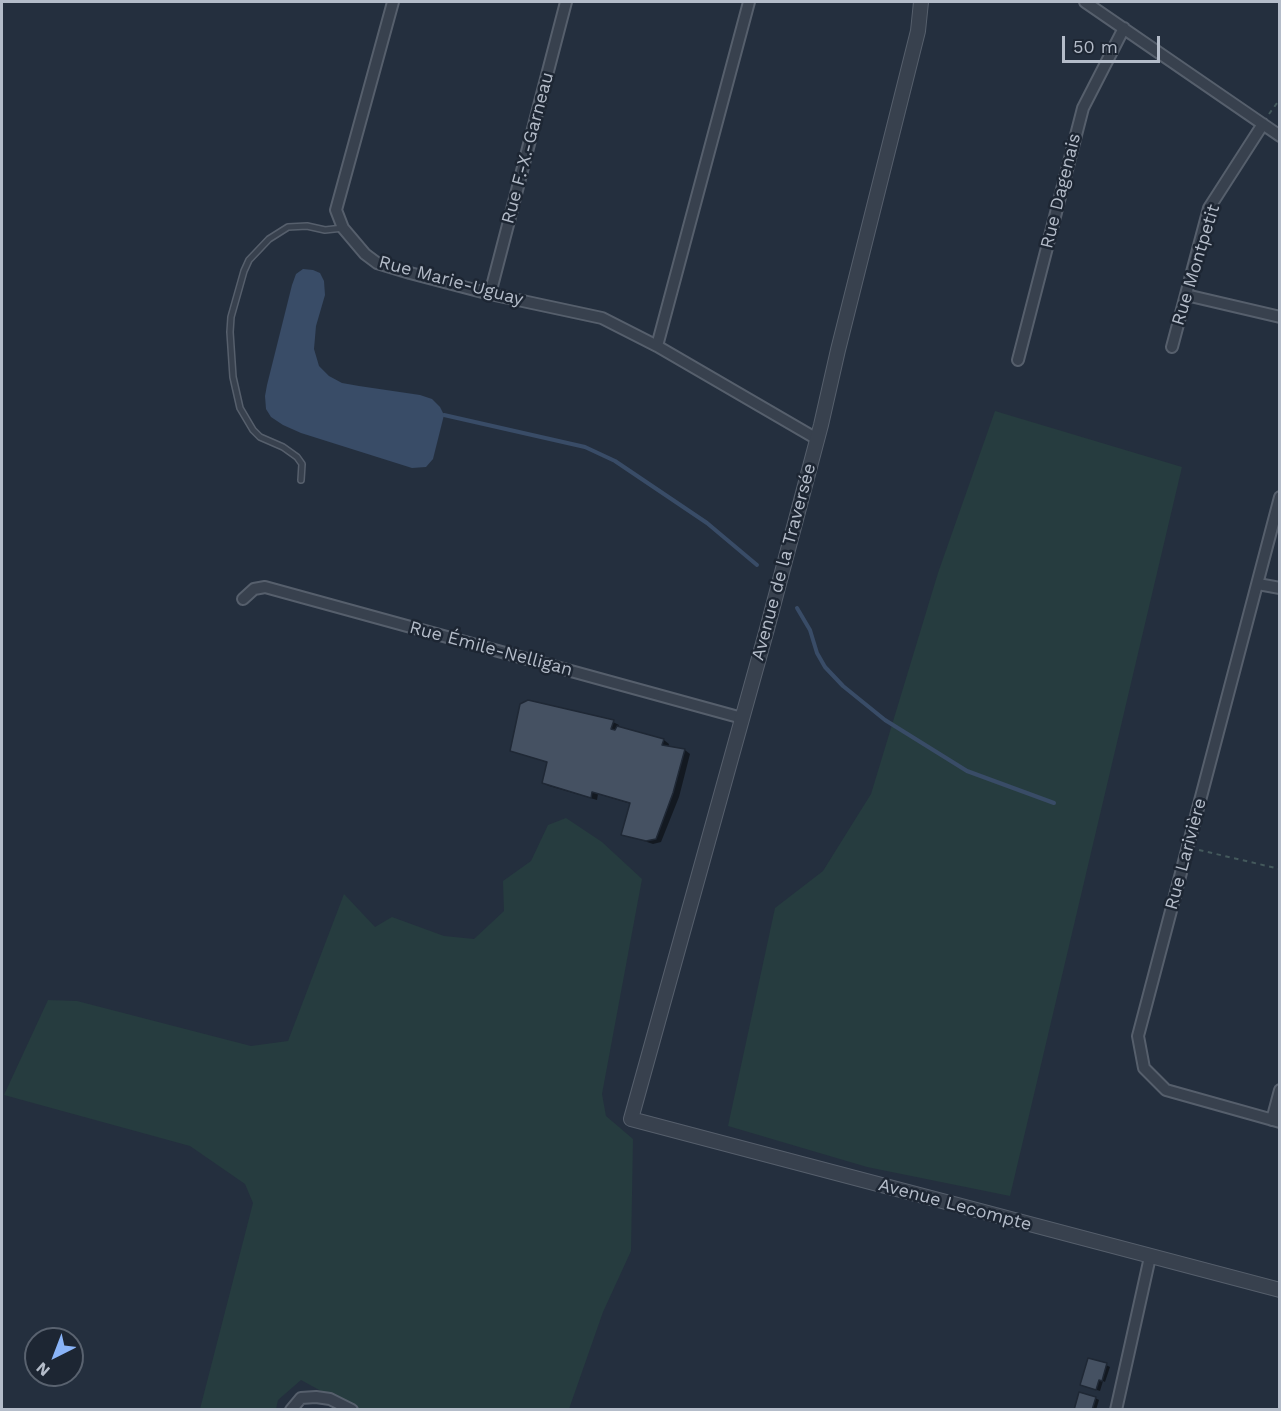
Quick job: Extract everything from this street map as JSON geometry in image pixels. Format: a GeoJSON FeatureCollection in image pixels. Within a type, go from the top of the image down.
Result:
{"type":"FeatureCollection","features":[{"type":"Feature","properties":{"kind":"street"},"geometry":{"type":"LineString","coordinates":[[342,228],[336,210],[393,2]]}},
{"type":"Feature","properties":{"kind":"street","name":"Rue F.-X.-Garneau"},"geometry":{"type":"LineString","coordinates":[[490,294],[566,2]]}},
{"type":"Feature","properties":{"kind":"street"},"geometry":{"type":"LineString","coordinates":[[657,346],[749,2]]}},
{"type":"Feature","properties":{"kind":"street","name":"Avenue de la Traversée"},"geometry":{"type":"LineString","coordinates":[[631,1119],[817,439],[918,31],[921,2]]}},
{"type":"Feature","properties":{"kind":"street"},"geometry":{"type":"LineString","coordinates":[[1085,2],[1280,136]]}},
{"type":"Feature","properties":{"kind":"street","name":"Rue Dagenais"},"geometry":{"type":"LineString","coordinates":[[1018,360],[1083,108],[1124,28]]}},
{"type":"Feature","properties":{"kind":"street","name":"Rue Montpetit"},"geometry":{"type":"LineString","coordinates":[[1172,347],[1209,208],[1263,124]]}},
{"type":"Feature","properties":{"kind":"street","name":"Rue Marie-Uguay"},"geometry":{"type":"LineString","coordinates":[[342,228],[365,255],[377,263],[490,294],[602,318],[657,346],[817,439]]}},
{"type":"Feature","properties":{"kind":"street"},"geometry":{"type":"LineString","coordinates":[[1186,295],[1280,317]]}},
{"type":"Feature","properties":{"kind":"street","name":"Rue Larivière"},"geometry":{"type":"LineString","coordinates":[[1276,1121],[1166,1090],[1144,1068],[1138,1036],[1280,497]]}},
{"type":"Feature","properties":{"kind":"street"},"geometry":{"type":"LineString","coordinates":[[1258,584],[1280,588]]}},
{"type":"Feature","properties":{"kind":"street","name":"Rue Émile-Nelligan"},"geometry":{"type":"LineString","coordinates":[[243,598],[254,589],[265,587],[742,718]]}},
{"type":"Feature","properties":{"kind":"street"},"geometry":{"type":"LineString","coordinates":[[1276,1121],[1280,1090]]}},
{"type":"Feature","properties":{"kind":"street","name":"Avenue Lecompte"},"geometry":{"type":"LineString","coordinates":[[631,1119],[1280,1290]]}},
{"type":"Feature","properties":{"kind":"street"},"geometry":{"type":"LineString","coordinates":[[1116,1410],[1150,1257]]}},
{"type":"Feature","properties":{"kind":"street"},"geometry":{"type":"LineString","coordinates":[[291,1410],[301,1398],[316,1396],[330,1399],[352,1410]]}},
{"type":"Feature","properties":{"kind":"lane"},"geometry":{"type":"LineString","coordinates":[[301,480],[302,464],[297,456],[260,437],[240,408],[233,377],[231,317],[249,260],[269,239],[288,227],[307,226],[325,230],[342,228]]}},
{"type":"Feature","properties":{"kind":"path"},"geometry":{"type":"LineString","coordinates":[[1263,124],[1280,99]]}},
{"type":"Feature","properties":{"kind":"path"},"geometry":{"type":"LineString","coordinates":[[1188,848],[1280,869]]}},
{"type":"Feature","properties":{"kind":"green space"},"geometry":{"type":"Polygon","coordinates":[[[995,411],[1182,467],[1010,1196],[867,1167],[728,1126],[775,908],[823,871],[871,794],[938,573],[995,411]]]}},
{"type":"Feature","properties":{"kind":"green space"},"geometry":{"type":"Polygon","coordinates":[[[566,818],[602,842],[642,879],[602,1094],[606,1116],[633,1139],[631,1251],[603,1312],[569,1409],[354,1409],[301,1380],[278,1400],[276,1409],[200,1409],[253,1203],[245,1184],[190,1146],[4,1095],[48,1000],[77,1001],[251,1046],[288,1041],[344,894],[375,927],[392,917],[444,936],[474,939],[504,911],[503,881],[531,861],[548,825],[566,818]]]}},
{"type":"Feature","properties":{"kind":"water"},"geometry":{"type":"Polygon","coordinates":[[[303,269],[320,273],[324,281],[325,295],[316,326],[314,349],[319,366],[329,376],[342,383],[420,395],[432,399],[440,407],[444,415],[433,459],[426,467],[412,468],[301,433],[271,417],[266,409],[267,385],[292,285],[296,274],[303,269]]]}},
{"type":"Feature","properties":{"kind":"building"},"geometry":{"type":"Polygon","coordinates":[[[528,700],[614,720],[611,729],[615,730],[617,726],[664,739],[662,745],[685,749],[673,793],[656,839],[646,841],[621,835],[630,803],[592,792],[591,798],[542,783],[547,762],[510,751],[520,704],[528,700]]]}},
{"type":"Feature","properties":{"kind":"building"},"geometry":{"type":"Polygon","coordinates":[[[1088,1358],[1107,1363],[1102,1381],[1099,1380],[1096,1390],[1080,1385],[1088,1358]]]}},
{"type":"Feature","properties":{"kind":"building"},"geometry":{"type":"Polygon","coordinates":[[[1079,1392],[1096,1397],[1092,1410],[1074,1410],[1079,1392]]]}},
{"type":"Feature","properties":{"kind":"waterway"},"geometry":{"type":"LineString","coordinates":[[444,415],[585,447],[615,461],[707,523],[757,565]]}},
{"type":"Feature","properties":{"kind":"waterway"},"geometry":{"type":"LineString","coordinates":[[797,608],[810,630],[817,653],[825,667],[843,686],[885,720],[967,771],[1054,803]]}}]}
